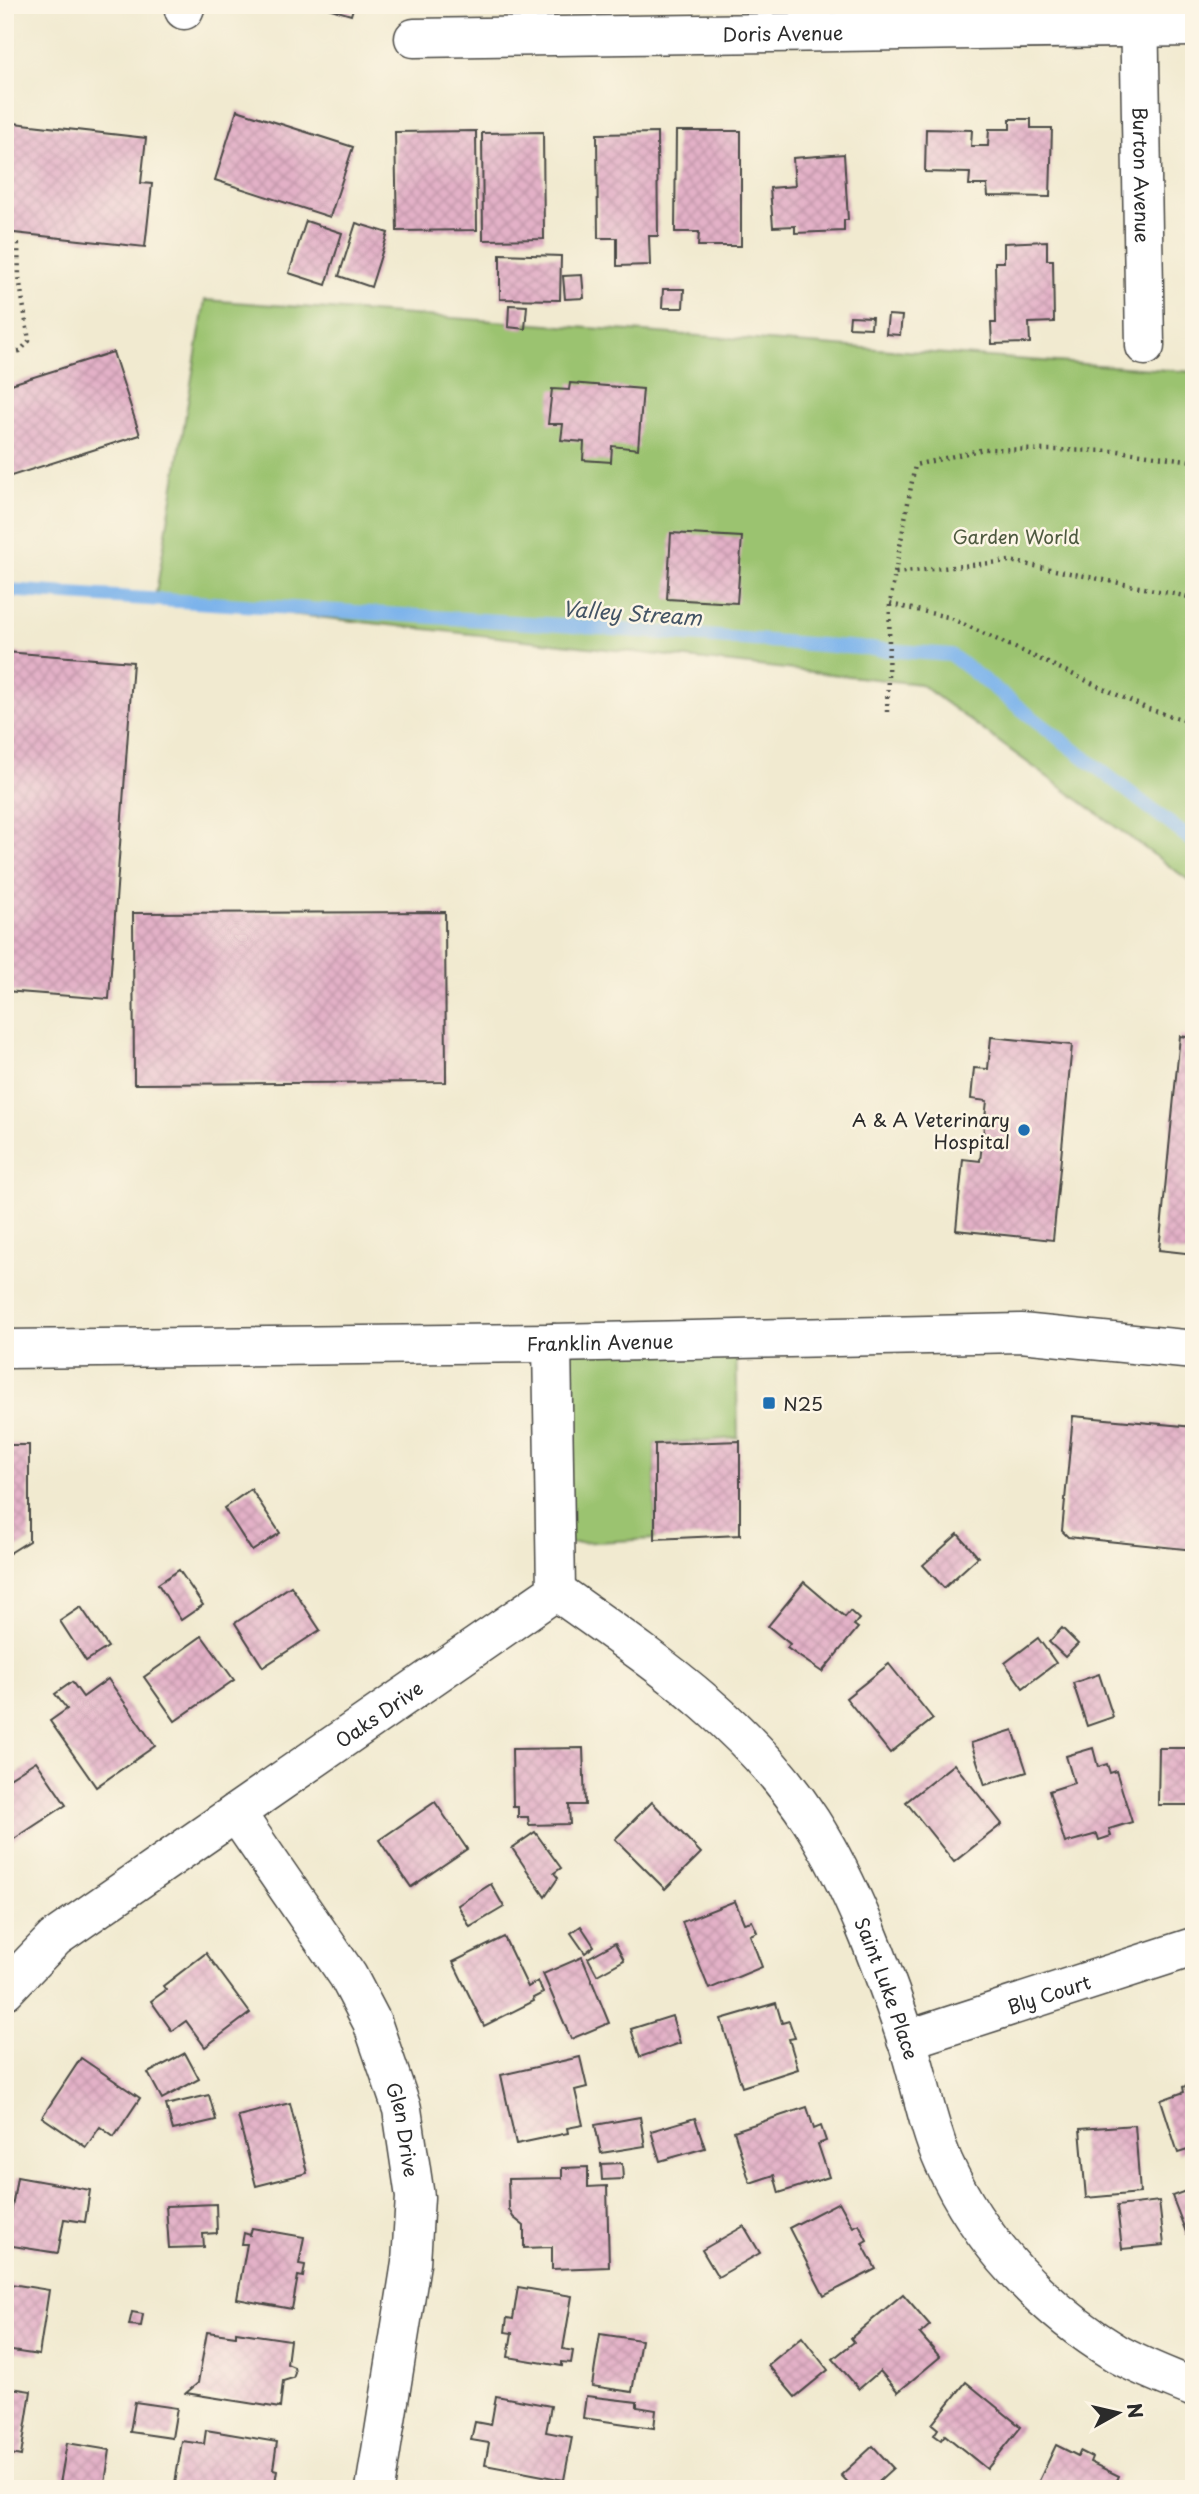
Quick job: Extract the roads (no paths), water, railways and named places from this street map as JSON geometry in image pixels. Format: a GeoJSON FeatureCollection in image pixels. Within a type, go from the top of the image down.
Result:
{"type":"FeatureCollection","features":[{"type":"Feature","properties":{"kind":"street","name":"Doris Avenue"},"geometry":{"type":"LineString","coordinates":[[414,38],[1139,16],[1194,27]]}},
{"type":"Feature","properties":{"kind":"street","name":"Burton Avenue"},"geometry":{"type":"LineString","coordinates":[[1139,16],[1145,346]]}},
{"type":"Feature","properties":{"kind":"street","name":"Franklin Avenue"},"geometry":{"type":"LineString","coordinates":[[5,1349],[552,1343],[1021,1333],[1194,1350]]}},
{"type":"Feature","properties":{"kind":"street"},"geometry":{"type":"LineString","coordinates":[[552,1343],[556,1591]]}},
{"type":"Feature","properties":{"kind":"street","name":"Oaks Drive"},"geometry":{"type":"LineString","coordinates":[[5,1990],[55,1938],[556,1591]]}},
{"type":"Feature","properties":{"kind":"street","name":"Saint Luke Place"},"geometry":{"type":"LineString","coordinates":[[556,1591],[683,1683],[731,1726],[787,1786],[832,1859],[872,1946],[906,2039],[943,2161],[1001,2256],[1047,2303],[1117,2353],[1194,2388]]}},
{"type":"Feature","properties":{"kind":"street","name":"Glen Drive"},"geometry":{"type":"LineString","coordinates":[[236,1813],[348,1976],[372,2022],[402,2109],[415,2197],[411,2263],[375,2489]]}},
{"type":"Feature","properties":{"kind":"street","name":"Bly Court"},"geometry":{"type":"LineString","coordinates":[[906,2039],[1190,1948]]}},
{"type":"Feature","properties":{"kind":"waterway","name":"Valley Stream"},"geometry":{"type":"LineString","coordinates":[[5,590],[560,625],[951,655],[1194,842]]}},
{"type":"Feature","properties":{"kind":"place","name":"A & A Veterinary Hospital"},"geometry":{"type":"Point","coordinates":[1024,1130]}},
{"type":"Feature","properties":{"kind":"place","name":"N25"},"geometry":{"type":"Point","coordinates":[769,1403]}},
{"type":"Feature","properties":{"kind":"park label","name":"Garden World"},"geometry":{"type":"Point","coordinates":[1016,536]}}]}
